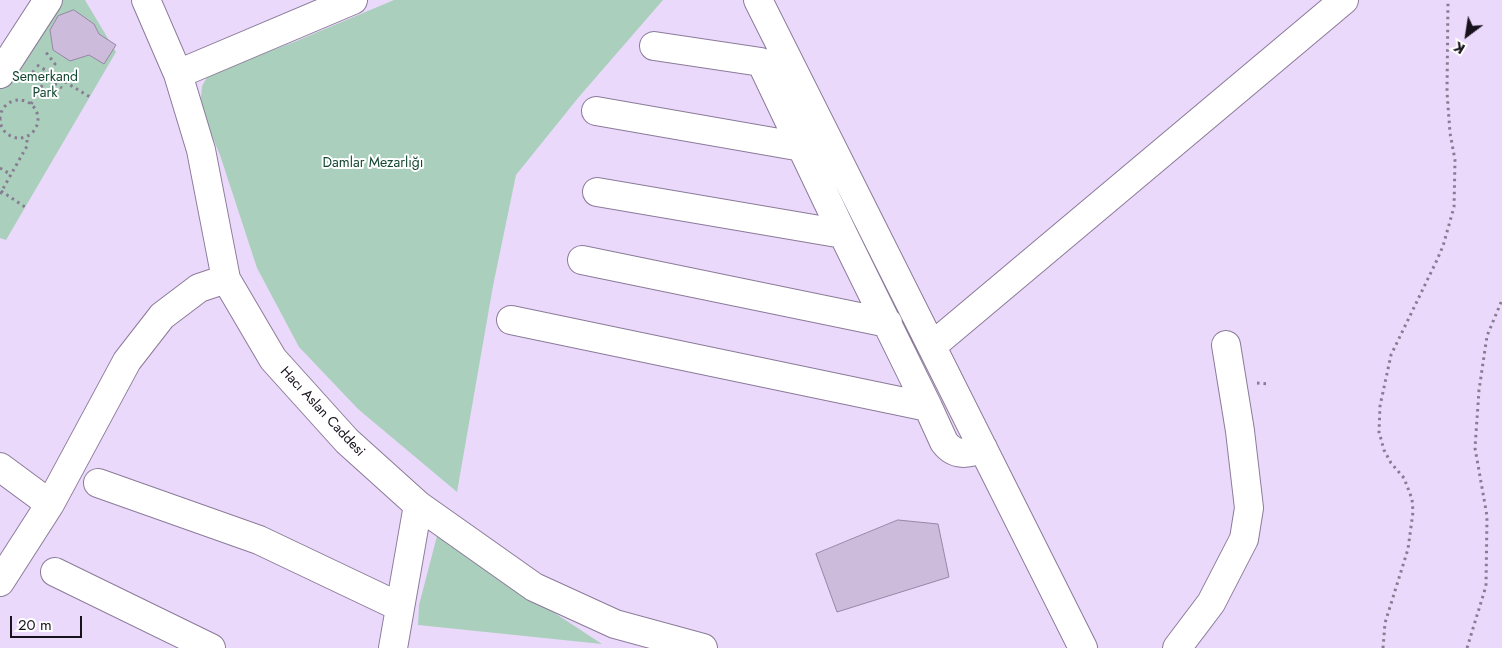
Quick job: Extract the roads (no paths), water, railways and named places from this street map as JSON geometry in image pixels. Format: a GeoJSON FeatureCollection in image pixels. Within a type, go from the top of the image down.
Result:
{"type":"FeatureCollection","features":[{"type":"Feature","properties":{"kind":"street","name":"Hacı Aslan Caddesi"},"geometry":{"type":"LineString","coordinates":[[146,0],[178,74],[201,150],[226,279],[273,359],[347,441],[418,505],[534,587],[615,624],[700,648]]}},
{"type":"Feature","properties":{"kind":"street"},"geometry":{"type":"LineString","coordinates":[[178,74],[353,0]]}},
{"type":"Feature","properties":{"kind":"street"},"geometry":{"type":"LineString","coordinates":[[758,0],[1083,648]]}},
{"type":"Feature","properties":{"kind":"street"},"geometry":{"type":"LineString","coordinates":[[932,346],[1344,0]]}},
{"type":"Feature","properties":{"kind":"street"},"geometry":{"type":"LineString","coordinates":[[14,65],[44,7]]}},
{"type":"Feature","properties":{"kind":"street"},"geometry":{"type":"LineString","coordinates":[[654,46],[761,62],[947,446],[960,454],[968,454],[983,448]]}},
{"type":"Feature","properties":{"kind":"street"},"geometry":{"type":"LineString","coordinates":[[596,111],[802,147]]}},
{"type":"Feature","properties":{"kind":"street"},"geometry":{"type":"LineString","coordinates":[[597,192],[843,234]]}},
{"type":"Feature","properties":{"kind":"street"},"geometry":{"type":"LineString","coordinates":[[582,260],[888,323]]}},
{"type":"Feature","properties":{"kind":"street"},"geometry":{"type":"LineString","coordinates":[[0,582],[50,504],[127,361],[162,316],[199,288],[226,279]]}},
{"type":"Feature","properties":{"kind":"street"},"geometry":{"type":"LineString","coordinates":[[511,320],[928,407]]}},
{"type":"Feature","properties":{"kind":"street"},"geometry":{"type":"LineString","coordinates":[[1177,648],[1211,603],[1244,539],[1249,508],[1240,431],[1226,345]]}},
{"type":"Feature","properties":{"kind":"street"},"geometry":{"type":"LineString","coordinates":[[0,467],[50,504]]}},
{"type":"Feature","properties":{"kind":"street"},"geometry":{"type":"LineString","coordinates":[[98,484],[259,540],[400,607]]}},
{"type":"Feature","properties":{"kind":"street"},"geometry":{"type":"LineString","coordinates":[[393,648],[418,505]]}},
{"type":"Feature","properties":{"kind":"street"},"geometry":{"type":"LineString","coordinates":[[55,572],[211,648]]}},
{"type":"Feature","properties":{"kind":"park label","name":"Semerkand Park"},"geometry":{"type":"Point","coordinates":[45,86]}},
{"type":"Feature","properties":{"kind":"park label","name":"Damlar Mezarlığı"},"geometry":{"type":"Point","coordinates":[373,164]}}]}
